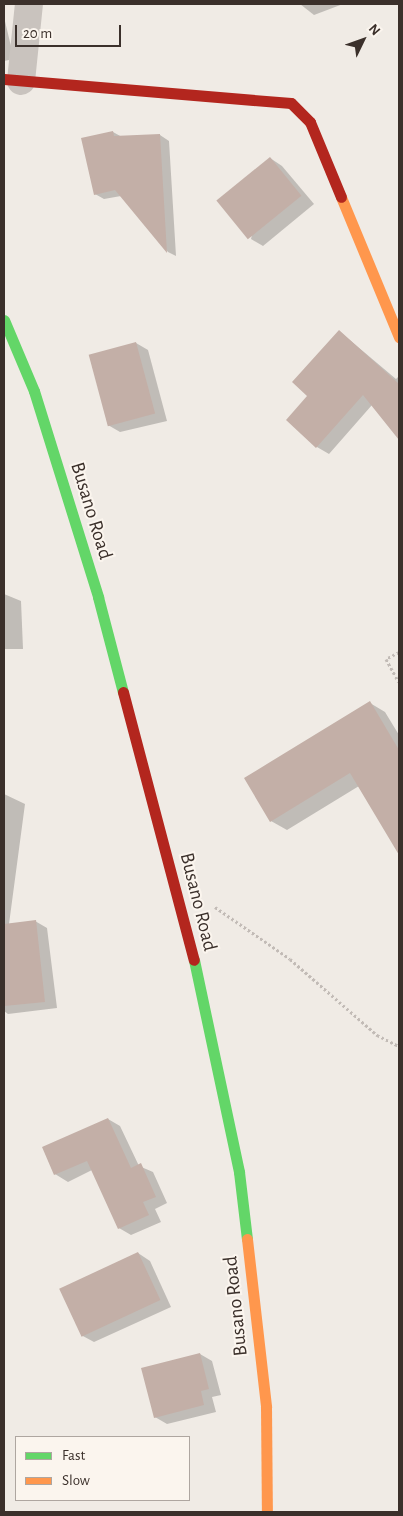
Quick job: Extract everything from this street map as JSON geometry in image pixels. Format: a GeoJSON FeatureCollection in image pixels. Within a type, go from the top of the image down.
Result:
{"type":"FeatureCollection","features":[{"type":"Feature","properties":{"kind":"street"},"geometry":{"type":"LineString","coordinates":[[29,4],[13,80],[238,96],[278,101],[296,107],[310,122],[399,337]]}},
{"type":"Feature","properties":{"kind":"street","name":"Busano Road"},"geometry":{"type":"LineString","coordinates":[[4,320],[34,391],[98,597],[173,878],[214,1049],[238,1172],[266,1407],[267,1512]]}},
{"type":"Feature","properties":{"kind":"path"},"geometry":{"type":"LineString","coordinates":[[399,652],[386,658],[399,682]]}},
{"type":"Feature","properties":{"kind":"path"},"geometry":{"type":"LineString","coordinates":[[173,878],[290,959],[377,1035],[399,1046]]}},
{"type":"Feature","properties":{"kind":"building"},"geometry":{"type":"Polygon","coordinates":[[[113,131],[114,136],[160,134],[167,253],[115,190],[94,195],[81,138],[113,131]]]}},
{"type":"Feature","properties":{"kind":"building"},"geometry":{"type":"Polygon","coordinates":[[[270,157],[301,196],[248,239],[216,200],[270,157]]]}},
{"type":"Feature","properties":{"kind":"building"},"geometry":{"type":"Polygon","coordinates":[[[339,330],[399,384],[399,440],[363,395],[316,448],[286,420],[307,396],[292,382],[339,330]]]}},
{"type":"Feature","properties":{"kind":"building"},"geometry":{"type":"Polygon","coordinates":[[[136,342],[155,413],[108,426],[89,355],[136,342]]]}},
{"type":"Feature","properties":{"kind":"building"},"geometry":{"type":"Polygon","coordinates":[[[370,701],[399,750],[399,855],[350,773],[270,822],[244,778],[370,701]]]}},
{"type":"Feature","properties":{"kind":"building"},"geometry":{"type":"Polygon","coordinates":[[[36,920],[45,1002],[4,1006],[4,924],[36,920]]]}},
{"type":"Feature","properties":{"kind":"building"},"geometry":{"type":"Polygon","coordinates":[[[108,1118],[131,1168],[141,1163],[156,1197],[143,1202],[149,1215],[118,1229],[87,1161],[54,1175],[42,1147],[108,1118]]]}},
{"type":"Feature","properties":{"kind":"building"},"geometry":{"type":"Polygon","coordinates":[[[138,1252],[160,1300],[82,1337],[59,1289],[138,1252]]]}},
{"type":"Feature","properties":{"kind":"building"},"geometry":{"type":"Polygon","coordinates":[[[200,1353],[209,1389],[201,1391],[204,1405],[154,1418],[141,1368],[200,1353]]]}},
{"type":"Feature","properties":{"kind":"traffic: fast"},"geometry":{"type":"LineString","coordinates":[[4,320],[34,391],[98,597],[123,692]]}},
{"type":"Feature","properties":{"kind":"traffic: fast"},"geometry":{"type":"LineString","coordinates":[[194,960],[239,1172],[247,1239]]}},
{"type":"Feature","properties":{"kind":"traffic: slow"},"geometry":{"type":"LineString","coordinates":[[341,197],[399,337]]}},
{"type":"Feature","properties":{"kind":"traffic: slow"},"geometry":{"type":"LineString","coordinates":[[247,1239],[266,1407],[267,1512]]}},
{"type":"Feature","properties":{"kind":"traffic: jam"},"geometry":{"type":"LineString","coordinates":[[4,79],[291,103],[310,122],[341,197]]}},
{"type":"Feature","properties":{"kind":"traffic: jam"},"geometry":{"type":"LineString","coordinates":[[123,692],[194,960]]}}]}
